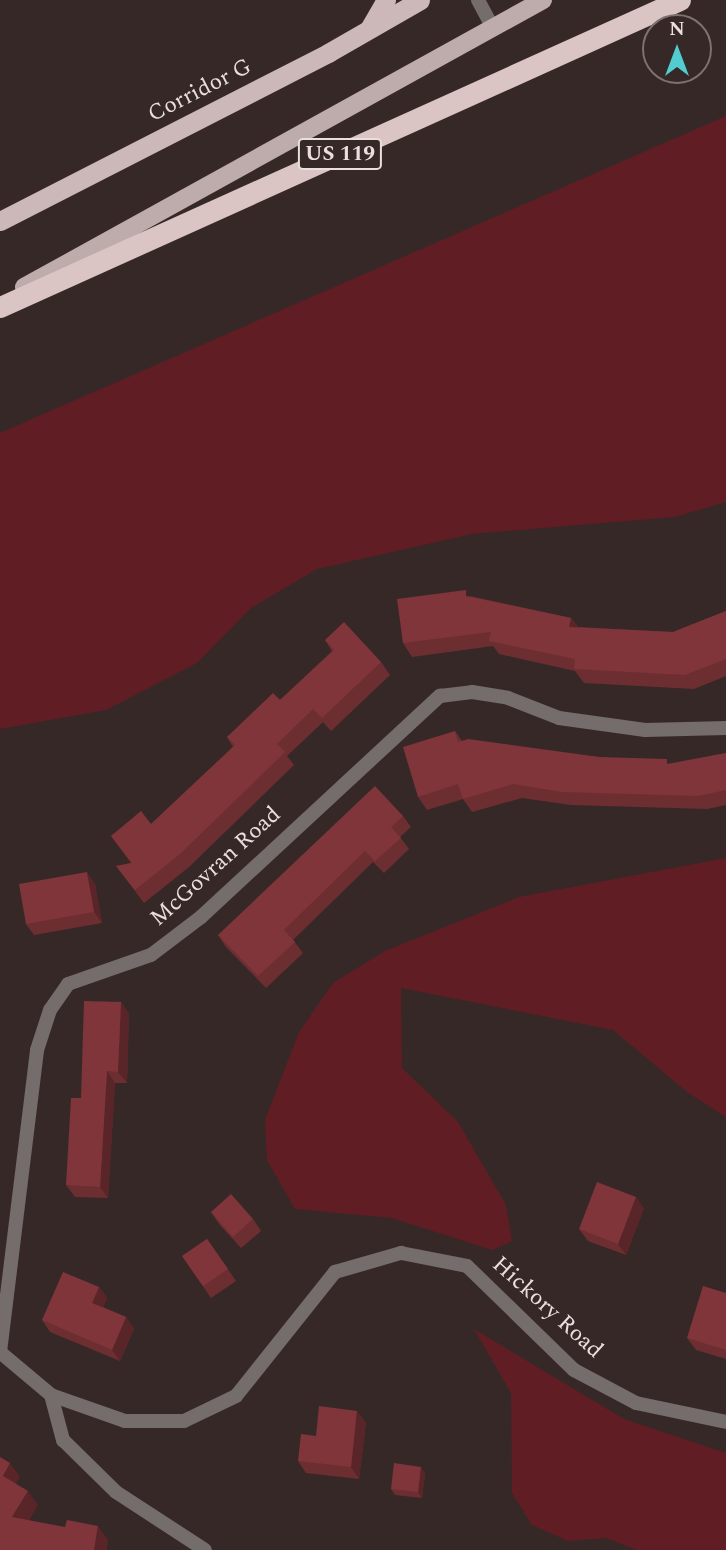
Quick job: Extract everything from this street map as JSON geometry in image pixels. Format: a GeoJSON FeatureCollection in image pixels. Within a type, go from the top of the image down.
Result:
{"type":"FeatureCollection","features":[{"type":"Feature","properties":{"kind":"highway"},"geometry":{"type":"LineString","coordinates":[[368,30],[386,0]]}},
{"type":"Feature","properties":{"kind":"highway","name":"Corridor G"},"geometry":{"type":"LineString","coordinates":[[0,221],[368,30],[420,0]]}},
{"type":"Feature","properties":{"kind":"highway","name":"US 119"},"geometry":{"type":"LineString","coordinates":[[0,307],[680,0]]}},
{"type":"Feature","properties":{"kind":"main road"},"geometry":{"type":"LineString","coordinates":[[0,301],[543,0]]}},
{"type":"Feature","properties":{"kind":"street"},"geometry":{"type":"LineString","coordinates":[[478,0],[493,28]]}},
{"type":"Feature","properties":{"kind":"street","name":"McGovran Road"},"geometry":{"type":"LineString","coordinates":[[0,1352],[37,1050],[50,1010],[68,984],[151,955],[201,917],[440,696],[472,692],[509,698],[559,718],[645,730],[726,728]]}},
{"type":"Feature","properties":{"kind":"street","name":"Hickory Road"},"geometry":{"type":"LineString","coordinates":[[0,1352],[51,1395],[125,1421],[184,1421],[236,1396],[335,1272],[401,1252],[467,1266],[574,1370],[636,1403],[726,1422]]}},
{"type":"Feature","properties":{"kind":"street"},"geometry":{"type":"LineString","coordinates":[[51,1395],[63,1440],[116,1492],[205,1550]]}},
{"type":"Feature","properties":{"kind":"shaded area"},"geometry":{"type":"Polygon","coordinates":[[[726,116],[726,502],[675,517],[472,534],[317,569],[251,608],[197,663],[106,710],[0,729],[0,433],[726,116]]]}},
{"type":"Feature","properties":{"kind":"shaded area"},"geometry":{"type":"Polygon","coordinates":[[[726,858],[726,1117],[687,1092],[613,1030],[401,988],[402,1068],[458,1122],[506,1205],[512,1241],[492,1250],[392,1218],[295,1209],[267,1160],[265,1120],[299,1032],[333,983],[385,951],[519,897],[726,858]]]}},
{"type":"Feature","properties":{"kind":"shaded area"},"geometry":{"type":"Polygon","coordinates":[[[474,1329],[624,1419],[726,1453],[726,1550],[637,1550],[606,1538],[568,1541],[532,1525],[512,1493],[511,1393],[474,1329]]]}},
{"type":"Feature","properties":{"kind":"building"},"geometry":{"type":"Polygon","coordinates":[[[466,590],[466,596],[571,618],[569,627],[673,632],[726,611],[726,659],[685,675],[574,669],[575,659],[489,641],[491,632],[403,643],[397,599],[466,590]]]}},
{"type":"Feature","properties":{"kind":"building"},"geometry":{"type":"Polygon","coordinates":[[[344,622],[381,662],[322,718],[313,709],[277,744],[285,752],[180,854],[135,890],[116,866],[132,863],[111,836],[141,811],[151,824],[235,745],[227,737],[273,693],[280,700],[334,650],[325,640],[344,622]]]}},
{"type":"Feature","properties":{"kind":"building"},"geometry":{"type":"Polygon","coordinates":[[[455,731],[458,742],[468,739],[599,757],[667,759],[667,764],[726,753],[726,790],[698,796],[562,792],[513,784],[463,799],[458,784],[418,797],[403,747],[455,731]]]}},
{"type":"Feature","properties":{"kind":"building"},"geometry":{"type":"Polygon","coordinates":[[[375,786],[403,816],[391,827],[401,838],[375,861],[365,851],[284,930],[295,942],[258,976],[218,935],[375,786]]]}},
{"type":"Feature","properties":{"kind":"building"},"geometry":{"type":"Polygon","coordinates":[[[87,872],[94,912],[26,924],[19,884],[87,872]]]}},
{"type":"Feature","properties":{"kind":"building"},"geometry":{"type":"Polygon","coordinates":[[[84,1001],[121,1002],[118,1072],[107,1071],[100,1187],[66,1185],[71,1098],[81,1098],[84,1001]]]}},
{"type":"Feature","properties":{"kind":"building"},"geometry":{"type":"Polygon","coordinates":[[[597,1182],[636,1197],[618,1244],[579,1229],[597,1182]]]}},
{"type":"Feature","properties":{"kind":"building"},"geometry":{"type":"Polygon","coordinates":[[[231,1194],[253,1219],[233,1237],[211,1212],[231,1194]]]}},
{"type":"Feature","properties":{"kind":"building"},"geometry":{"type":"Polygon","coordinates":[[[207,1239],[228,1269],[203,1286],[182,1256],[207,1239]]]}},
{"type":"Feature","properties":{"kind":"building"},"geometry":{"type":"Polygon","coordinates":[[[63,1272],[99,1287],[92,1303],[126,1317],[112,1350],[42,1320],[63,1272]]]}},
{"type":"Feature","properties":{"kind":"building"},"geometry":{"type":"Polygon","coordinates":[[[703,1286],[726,1293],[726,1350],[687,1338],[703,1286]]]}},
{"type":"Feature","properties":{"kind":"building"},"geometry":{"type":"Polygon","coordinates":[[[319,1406],[357,1411],[351,1467],[298,1461],[301,1434],[316,1436],[319,1406]]]}},
{"type":"Feature","properties":{"kind":"building"},"geometry":{"type":"Polygon","coordinates":[[[0,1457],[10,1463],[3,1476],[28,1491],[12,1517],[65,1527],[67,1520],[98,1526],[94,1550],[0,1550],[0,1457]]]}},
{"type":"Feature","properties":{"kind":"building"},"geometry":{"type":"Polygon","coordinates":[[[394,1463],[421,1467],[418,1492],[391,1489],[394,1463]]]}}]}
